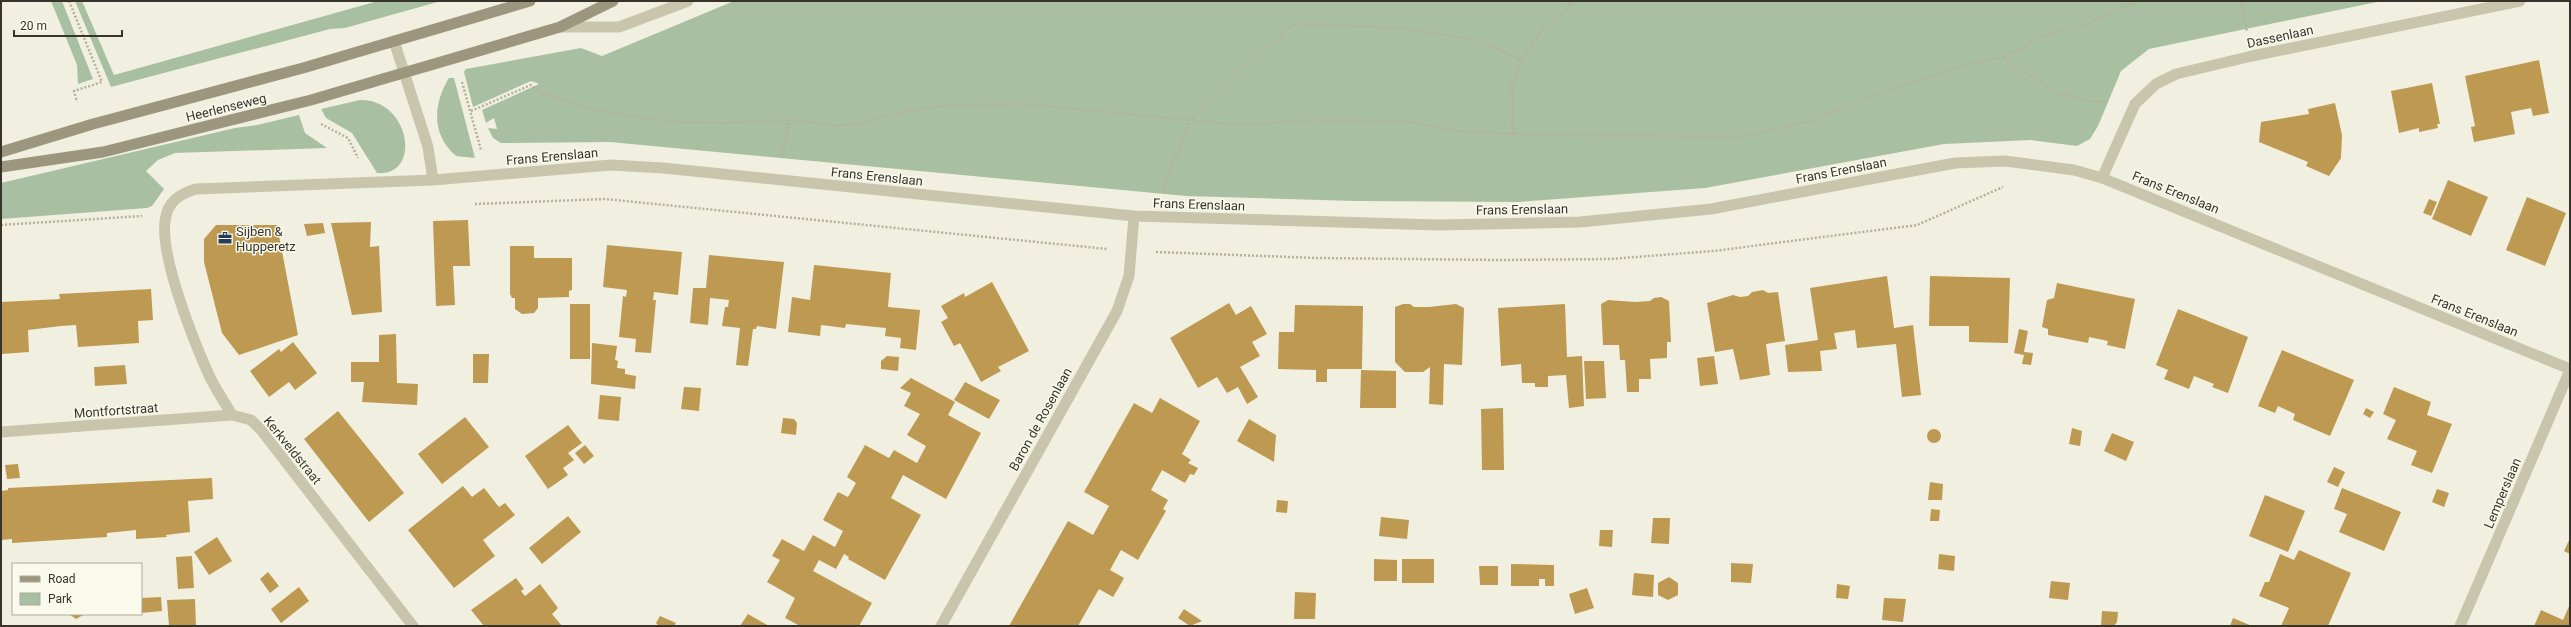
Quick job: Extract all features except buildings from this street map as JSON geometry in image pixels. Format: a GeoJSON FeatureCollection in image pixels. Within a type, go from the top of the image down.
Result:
{"type":"FeatureCollection","features":[{"type":"Feature","properties":{"kind":"main road","name":"Heerlenseweg"},"geometry":{"type":"LineString","coordinates":[[1,152],[93,124],[394,41],[530,1]]}},
{"type":"Feature","properties":{"kind":"main road","name":"Heerlenseweg"},"geometry":{"type":"LineString","coordinates":[[1,167],[103,152],[312,100],[455,60],[560,27],[613,1]]}},
{"type":"Feature","properties":{"kind":"street","name":"Heerlenseweg"},"geometry":{"type":"LineString","coordinates":[[560,27],[619,27],[688,1]]}},
{"type":"Feature","properties":{"kind":"street","name":"Dassenlaan"},"geometry":{"type":"LineString","coordinates":[[2102,178],[2118,138],[2135,104],[2156,84],[2176,74],[2252,56],[2520,1]]}},
{"type":"Feature","properties":{"kind":"street"},"geometry":{"type":"LineString","coordinates":[[394,41],[428,147],[433,180]]}},
{"type":"Feature","properties":{"kind":"street","name":"Frans Erenslaan"},"geometry":{"type":"LineString","coordinates":[[166,214],[181,193],[196,189],[372,184],[611,166],[662,168],[1134,216],[1438,226],[1580,222],[1711,209],[1955,163],[2005,161],[2074,170],[2102,178],[2570,370]]}},
{"type":"Feature","properties":{"kind":"street"},"geometry":{"type":"LineString","coordinates":[[166,214],[163,236],[174,280],[208,374],[232,415]]}},
{"type":"Feature","properties":{"kind":"street","name":"Baron de Rosenlaan"},"geometry":{"type":"LineString","coordinates":[[941,626],[1117,311],[1129,276],[1134,216]]}},
{"type":"Feature","properties":{"kind":"street","name":"Lemperslaan"},"geometry":{"type":"LineString","coordinates":[[2460,626],[2570,370]]}},
{"type":"Feature","properties":{"kind":"street","name":"Montfortstraat"},"geometry":{"type":"LineString","coordinates":[[1,432],[232,415]]}},
{"type":"Feature","properties":{"kind":"street","name":"Kerkveldstraat"},"geometry":{"type":"LineString","coordinates":[[232,415],[251,420],[261,430],[413,626]]}},
{"type":"Feature","properties":{"kind":"path"},"geometry":{"type":"LineString","coordinates":[[69,1],[102,82],[74,91],[79,108]]}},
{"type":"Feature","properties":{"kind":"path"},"geometry":{"type":"LineString","coordinates":[[1513,134],[1512,86],[1521,60],[1540,33],[1574,1]]}},
{"type":"Feature","properties":{"kind":"path"},"geometry":{"type":"LineString","coordinates":[[471,111],[531,85],[538,91],[593,110],[621,116],[670,122],[725,123],[790,120],[836,126],[862,123],[902,112],[941,106],[1022,104],[1241,125],[1314,120],[1410,122],[1460,131],[1513,134],[1741,137],[1808,122],[1884,91],[1967,65],[2003,58],[2045,36],[2089,23],[2138,1]]}},
{"type":"Feature","properties":{"kind":"path"},"geometry":{"type":"LineString","coordinates":[[2241,1],[2252,56]]}},
{"type":"Feature","properties":{"kind":"path"},"geometry":{"type":"LineString","coordinates":[[1154,217],[1166,178],[1190,120],[1249,61],[1294,24],[1402,28],[1478,40],[1521,60]]}},
{"type":"Feature","properties":{"kind":"path"},"geometry":{"type":"LineString","coordinates":[[2003,58],[2057,93],[2087,101],[2135,104]]}},
{"type":"Feature","properties":{"kind":"path"},"geometry":{"type":"LineString","coordinates":[[455,60],[471,111],[481,150],[482,176],[479,204]]}},
{"type":"Feature","properties":{"kind":"path"},"geometry":{"type":"LineString","coordinates":[[312,100],[322,125],[348,138],[372,184]]}},
{"type":"Feature","properties":{"kind":"path"},"geometry":{"type":"LineString","coordinates":[[780,180],[781,150],[790,120]]}},
{"type":"Feature","properties":{"kind":"path"},"geometry":{"type":"LineString","coordinates":[[1,225],[166,214]]}},
{"type":"Feature","properties":{"kind":"green space"},"geometry":{"type":"Polygon","coordinates":[[[51,1],[62,1],[93,79],[78,84],[77,65],[51,1]]]}},
{"type":"Feature","properties":{"kind":"green space"},"geometry":{"type":"Polygon","coordinates":[[[75,1],[82,1],[114,75],[378,1],[441,1],[345,28],[330,29],[111,87],[75,1]]]}},
{"type":"Feature","properties":{"kind":"green space"},"geometry":{"type":"Polygon","coordinates":[[[734,1],[2382,1],[2149,49],[2121,71],[2098,126],[2090,139],[2077,146],[2031,140],[1944,144],[1705,188],[1519,202],[1354,201],[1186,196],[610,142],[501,143],[493,138],[488,128],[497,129],[494,118],[486,123],[482,110],[539,84],[531,81],[473,107],[464,72],[466,69],[581,48],[602,56],[734,1]]]}},
{"type":"Feature","properties":{"kind":"green space"},"geometry":{"type":"Polygon","coordinates":[[[449,78],[454,78],[475,158],[456,156],[442,139],[437,119],[438,109],[440,98],[449,78]]]}},
{"type":"Feature","properties":{"kind":"green space"},"geometry":{"type":"Polygon","coordinates":[[[360,100],[377,103],[390,112],[400,124],[404,138],[405,151],[400,163],[391,171],[377,173],[352,133],[326,118],[321,109],[360,100]]]}},
{"type":"Feature","properties":{"kind":"green space"},"geometry":{"type":"Polygon","coordinates":[[[299,115],[305,133],[327,148],[175,153],[158,160],[146,171],[164,189],[152,206],[147,208],[1,219],[1,183],[235,128],[257,125],[299,115]]]}},
{"type":"Feature","properties":{"kind":"place","name":"Sijben & Hupperetz"},"geometry":{"type":"Point","coordinates":[225,238]}}]}
